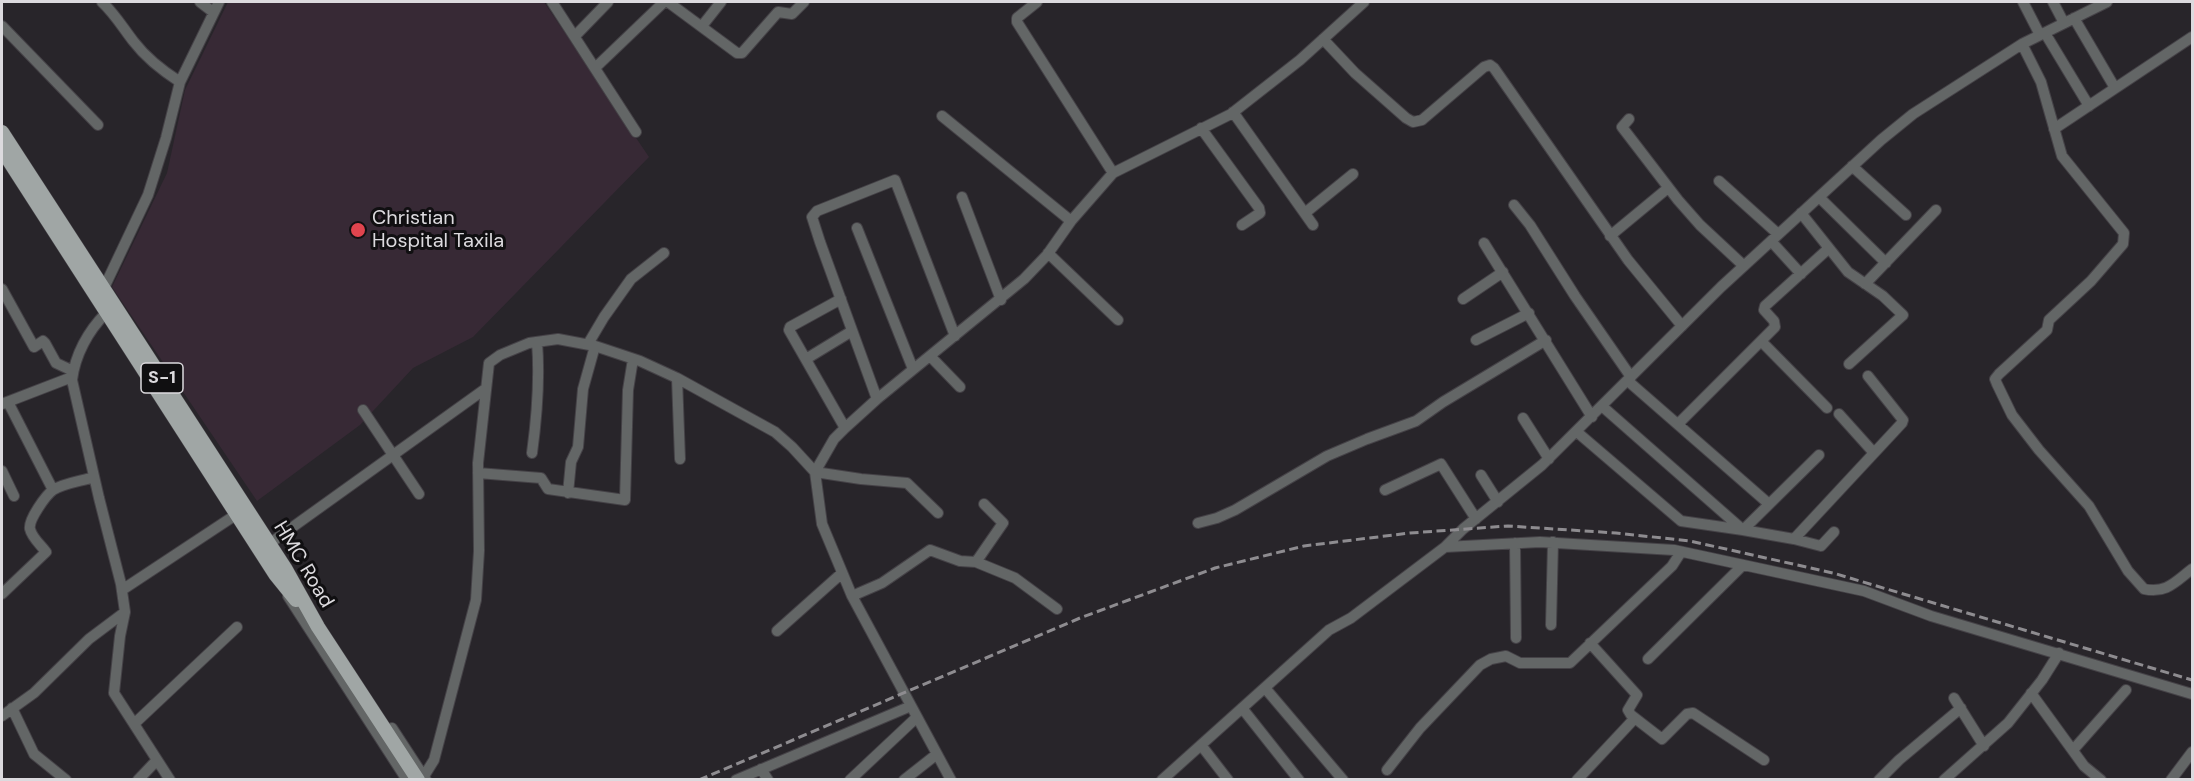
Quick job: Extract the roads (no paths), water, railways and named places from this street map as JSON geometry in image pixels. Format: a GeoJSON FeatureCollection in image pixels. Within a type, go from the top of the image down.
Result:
{"type":"FeatureCollection","features":[{"type":"Feature","properties":{"kind":"main road","name":"HMC Road"},"geometry":{"type":"LineString","coordinates":[[2,132],[101,294],[106,313],[237,514],[280,571],[423,778]]}},
{"type":"Feature","properties":{"kind":"main road","name":"HMC Road"},"geometry":{"type":"LineString","coordinates":[[2,150],[269,544],[280,571]]}},
{"type":"Feature","properties":{"kind":"street"},"geometry":{"type":"LineString","coordinates":[[102,2],[117,16],[151,62],[180,82]]}},
{"type":"Feature","properties":{"kind":"street"},"geometry":{"type":"LineString","coordinates":[[200,2],[213,12]]}},
{"type":"Feature","properties":{"kind":"street"},"geometry":{"type":"LineString","coordinates":[[101,294],[148,195],[180,82],[219,2]]}},
{"type":"Feature","properties":{"kind":"street"},"geometry":{"type":"LineString","coordinates":[[552,2],[636,132]]}},
{"type":"Feature","properties":{"kind":"street"},"geometry":{"type":"LineString","coordinates":[[574,36],[608,2]]}},
{"type":"Feature","properties":{"kind":"street"},"geometry":{"type":"LineString","coordinates":[[595,68],[666,2],[737,53],[742,52],[777,12],[792,14],[804,2]]}},
{"type":"Feature","properties":{"kind":"street"},"geometry":{"type":"LineString","coordinates":[[702,26],[721,2]]}},
{"type":"Feature","properties":{"kind":"street"},"geometry":{"type":"LineString","coordinates":[[1037,2],[1017,18],[1017,22],[1113,173]]}},
{"type":"Feature","properties":{"kind":"street"},"geometry":{"type":"LineString","coordinates":[[815,472],[834,439],[845,428],[913,369],[1001,300],[1024,279],[1113,173],[1233,112],[1323,39],[1364,2]]}},
{"type":"Feature","properties":{"kind":"street"},"geometry":{"type":"LineString","coordinates":[[2023,2],[2089,106]]}},
{"type":"Feature","properties":{"kind":"street"},"geometry":{"type":"LineString","coordinates":[[2053,2],[2069,21],[2115,88]]}},
{"type":"Feature","properties":{"kind":"street"},"geometry":{"type":"LineString","coordinates":[[1162,780],[1175,776],[1201,744],[1329,630],[1351,618],[1445,548],[1476,519],[1549,459],[1744,266],[1912,114],[2022,44],[2107,2]]}},
{"type":"Feature","properties":{"kind":"street"},"geometry":{"type":"LineString","coordinates":[[2,26],[98,125]]}},
{"type":"Feature","properties":{"kind":"street"},"geometry":{"type":"LineString","coordinates":[[2054,129],[2193,38]]}},
{"type":"Feature","properties":{"kind":"street"},"geometry":{"type":"LineString","coordinates":[[1323,39],[1355,73],[1413,122],[1422,120],[1484,67],[1490,65],[1610,236],[1682,326]]}},
{"type":"Feature","properties":{"kind":"street"},"geometry":{"type":"LineString","coordinates":[[2022,44],[2041,82],[2062,156],[2125,238],[2123,244],[2091,281],[2049,320],[2047,330],[1995,379],[2012,415],[2039,450],[2089,506],[2128,571],[2144,589],[2161,591],[2193,569]]}},
{"type":"Feature","properties":{"kind":"street"},"geometry":{"type":"LineString","coordinates":[[1233,112],[1313,225]]}},
{"type":"Feature","properties":{"kind":"street"},"geometry":{"type":"LineString","coordinates":[[942,116],[1071,221]]}},
{"type":"Feature","properties":{"kind":"street"},"geometry":{"type":"LineString","coordinates":[[1629,119],[1622,127],[1668,188],[1700,225],[1744,266]]}},
{"type":"Feature","properties":{"kind":"street"},"geometry":{"type":"LineString","coordinates":[[1201,128],[1259,208],[1260,213],[1242,225]]}},
{"type":"Feature","properties":{"kind":"street"},"geometry":{"type":"LineString","coordinates":[[1852,166],[1906,215]]}},
{"type":"Feature","properties":{"kind":"street"},"geometry":{"type":"LineString","coordinates":[[1305,213],[1353,174]]}},
{"type":"Feature","properties":{"kind":"street"},"geometry":{"type":"LineString","coordinates":[[877,399],[812,217],[817,211],[895,180],[955,336]]}},
{"type":"Feature","properties":{"kind":"street"},"geometry":{"type":"LineString","coordinates":[[1719,181],[1774,238],[1801,274]]}},
{"type":"Feature","properties":{"kind":"street"},"geometry":{"type":"LineString","coordinates":[[1610,236],[1668,188]]}},
{"type":"Feature","properties":{"kind":"street"},"geometry":{"type":"LineString","coordinates":[[962,197],[1001,300]]}},
{"type":"Feature","properties":{"kind":"street"},"geometry":{"type":"LineString","coordinates":[[1819,197],[1886,263]]}},
{"type":"Feature","properties":{"kind":"street"},"geometry":{"type":"LineString","coordinates":[[1514,205],[1530,225],[1630,379],[1769,504]]}},
{"type":"Feature","properties":{"kind":"street"},"geometry":{"type":"LineString","coordinates":[[1865,284],[1936,210]]}},
{"type":"Feature","properties":{"kind":"street"},"geometry":{"type":"LineString","coordinates":[[1802,213],[1848,272],[1883,296],[1903,315],[1849,364]]}},
{"type":"Feature","properties":{"kind":"street"},"geometry":{"type":"LineString","coordinates":[[857,228],[913,369]]}},
{"type":"Feature","properties":{"kind":"street"},"geometry":{"type":"LineString","coordinates":[[1484,243],[1592,417]]}},
{"type":"Feature","properties":{"kind":"street"},"geometry":{"type":"LineString","coordinates":[[1678,424],[1776,325],[1764,310],[1765,306],[1828,249]]}},
{"type":"Feature","properties":{"kind":"street"},"geometry":{"type":"LineString","coordinates":[[568,493],[571,462],[578,447],[583,389],[591,345],[604,316],[631,279],[664,253]]}},
{"type":"Feature","properties":{"kind":"street"},"geometry":{"type":"LineString","coordinates":[[1048,253],[1119,320]]}},
{"type":"Feature","properties":{"kind":"street"},"geometry":{"type":"LineString","coordinates":[[1463,299],[1503,272]]}},
{"type":"Feature","properties":{"kind":"street"},"geometry":{"type":"LineString","coordinates":[[2,289],[34,347],[43,341],[56,363],[72,374]]}},
{"type":"Feature","properties":{"kind":"street"},"geometry":{"type":"LineString","coordinates":[[841,300],[790,327],[789,330],[845,428]]}},
{"type":"Feature","properties":{"kind":"street"},"geometry":{"type":"LineString","coordinates":[[106,313],[96,323],[83,344],[72,374],[122,590],[125,612],[114,693],[170,780]]}},
{"type":"Feature","properties":{"kind":"street"},"geometry":{"type":"LineString","coordinates":[[1476,340],[1529,313]]}},
{"type":"Feature","properties":{"kind":"street"},"geometry":{"type":"LineString","coordinates":[[806,359],[852,331]]}},
{"type":"Feature","properties":{"kind":"street"},"geometry":{"type":"LineString","coordinates":[[280,571],[423,778],[434,760],[476,600],[479,551],[478,473],[489,363],[500,355],[529,343],[558,339],[591,345],[633,359],[677,378],[775,432],[815,472],[822,524],[852,596],[951,780]]}},
{"type":"Feature","properties":{"kind":"street"},"geometry":{"type":"LineString","coordinates":[[1197,523],[1235,510],[1327,456],[1416,421],[1443,402],[1546,340]]}},
{"type":"Feature","properties":{"kind":"street"},"geometry":{"type":"LineString","coordinates":[[1761,340],[1827,408]]}},
{"type":"Feature","properties":{"kind":"street"},"geometry":{"type":"LineString","coordinates":[[532,453],[537,414],[537,342]]}},
{"type":"Feature","properties":{"kind":"street"},"geometry":{"type":"LineString","coordinates":[[930,356],[960,387]]}},
{"type":"Feature","properties":{"kind":"street"},"geometry":{"type":"LineString","coordinates":[[478,473],[541,478],[548,489],[625,500],[628,390],[633,359]]}},
{"type":"Feature","properties":{"kind":"street"},"geometry":{"type":"LineString","coordinates":[[53,490],[4,402],[72,374]]}},
{"type":"Feature","properties":{"kind":"street"},"geometry":{"type":"LineString","coordinates":[[1794,539],[1903,420],[1868,376]]}},
{"type":"Feature","properties":{"kind":"street"},"geometry":{"type":"LineString","coordinates":[[677,378],[680,459]]}},
{"type":"Feature","properties":{"kind":"street"},"geometry":{"type":"LineString","coordinates":[[269,544],[485,389]]}},
{"type":"Feature","properties":{"kind":"street"},"geometry":{"type":"LineString","coordinates":[[1603,407],[1743,530]]}},
{"type":"Feature","properties":{"kind":"street"},"geometry":{"type":"LineString","coordinates":[[363,410],[419,494]]}},
{"type":"Feature","properties":{"kind":"street"},"geometry":{"type":"LineString","coordinates":[[1839,414],[1874,453]]}},
{"type":"Feature","properties":{"kind":"street"},"geometry":{"type":"LineString","coordinates":[[1523,418],[1549,459]]}},
{"type":"Feature","properties":{"kind":"street"},"geometry":{"type":"LineString","coordinates":[[1577,432],[1681,521],[1794,539],[1821,546],[1834,532]]}},
{"type":"Feature","properties":{"kind":"street"},"geometry":{"type":"LineString","coordinates":[[1743,530],[1819,455]]}},
{"type":"Feature","properties":{"kind":"street"},"geometry":{"type":"LineString","coordinates":[[1385,490],[1441,464],[1476,519]]}},
{"type":"Feature","properties":{"kind":"street"},"geometry":{"type":"LineString","coordinates":[[2,471],[14,496]]}},
{"type":"Feature","properties":{"kind":"street"},"geometry":{"type":"LineString","coordinates":[[815,472],[907,483],[938,513]]}},
{"type":"Feature","properties":{"kind":"street"},"geometry":{"type":"LineString","coordinates":[[1482,475],[1498,502]]}},
{"type":"Feature","properties":{"kind":"street"},"geometry":{"type":"LineString","coordinates":[[2,594],[46,552],[34,538],[30,525],[31,518],[53,490],[94,477]]}},
{"type":"Feature","properties":{"kind":"street"},"geometry":{"type":"LineString","coordinates":[[976,562],[1003,523],[984,504]]}},
{"type":"Feature","properties":{"kind":"street"},"geometry":{"type":"LineString","coordinates":[[122,590],[237,514]]}},
{"type":"Feature","properties":{"kind":"street"},"geometry":{"type":"LineString","coordinates":[[1445,548],[1553,542],[1615,545],[1681,552],[1864,591],[1931,616],[2193,694]]}},
{"type":"Feature","properties":{"kind":"street"},"geometry":{"type":"LineString","coordinates":[[1551,625],[1553,542]]}},
{"type":"Feature","properties":{"kind":"street"},"geometry":{"type":"LineString","coordinates":[[1515,543],[1516,638]]}},
{"type":"Feature","properties":{"kind":"street"},"geometry":{"type":"LineString","coordinates":[[852,596],[891,577],[930,550],[960,561],[976,562],[1015,578],[1057,609]]}},
{"type":"Feature","properties":{"kind":"street"},"geometry":{"type":"LineString","coordinates":[[1387,770],[1420,728],[1480,665],[1491,659],[1506,656],[1520,663],[1570,663],[1672,566],[1681,552]]}},
{"type":"Feature","properties":{"kind":"street"},"geometry":{"type":"LineString","coordinates":[[1648,659],[1743,565]]}},
{"type":"Feature","properties":{"kind":"street"},"geometry":{"type":"LineString","coordinates":[[280,571],[311,634],[407,780]]}},
{"type":"Feature","properties":{"kind":"street"},"geometry":{"type":"LineString","coordinates":[[777,631],[842,573]]}},
{"type":"Feature","properties":{"kind":"street"},"geometry":{"type":"LineString","coordinates":[[2,716],[34,693],[89,639],[125,612]]}},
{"type":"Feature","properties":{"kind":"street"},"geometry":{"type":"LineString","coordinates":[[134,724],[237,627]]}},
{"type":"Feature","properties":{"kind":"street"},"geometry":{"type":"LineString","coordinates":[[1590,643],[1638,695],[1628,710],[1662,739],[1687,714],[1693,712],[1764,760]]}},
{"type":"Feature","properties":{"kind":"street"},"geometry":{"type":"LineString","coordinates":[[1944,780],[2008,723],[2059,653]]}},
{"type":"Feature","properties":{"kind":"street"},"geometry":{"type":"LineString","coordinates":[[1264,688],[1343,780]]}},
{"type":"Feature","properties":{"kind":"street"},"geometry":{"type":"LineString","coordinates":[[2073,750],[2126,690]]}},
{"type":"Feature","properties":{"kind":"street"},"geometry":{"type":"LineString","coordinates":[[2031,693],[2084,766],[2101,780]]}},
{"type":"Feature","properties":{"kind":"street"},"geometry":{"type":"LineString","coordinates":[[1954,698],[1984,746]]}},
{"type":"Feature","properties":{"kind":"street"},"geometry":{"type":"LineString","coordinates":[[736,780],[911,706]]}},
{"type":"Feature","properties":{"kind":"street"},"geometry":{"type":"LineString","coordinates":[[12,708],[34,754],[66,780]]}},
{"type":"Feature","properties":{"kind":"street"},"geometry":{"type":"LineString","coordinates":[[1242,708],[1299,780]]}},
{"type":"Feature","properties":{"kind":"street"},"geometry":{"type":"LineString","coordinates":[[1880,780],[1899,760],[1961,708]]}},
{"type":"Feature","properties":{"kind":"street"},"geometry":{"type":"LineString","coordinates":[[850,780],[917,717]]}},
{"type":"Feature","properties":{"kind":"street"},"geometry":{"type":"LineString","coordinates":[[1577,780],[1635,718]]}},
{"type":"Feature","properties":{"kind":"street"},"geometry":{"type":"LineString","coordinates":[[1201,744],[1228,780]]}},
{"type":"Feature","properties":{"kind":"street"},"geometry":{"type":"LineString","coordinates":[[2174,778],[2193,752]]}},
{"type":"Feature","properties":{"kind":"street"},"geometry":{"type":"LineString","coordinates":[[904,780],[937,754]]}},
{"type":"Feature","properties":{"kind":"street"},"geometry":{"type":"LineString","coordinates":[[138,780],[157,760]]}},
{"type":"Feature","properties":{"kind":"street"},"geometry":{"type":"LineString","coordinates":[[761,769],[768,780]]}},
{"type":"Feature","properties":{"kind":"railway"},"geometry":{"type":"LineString","coordinates":[[699,780],[1080,618],[1215,568],[1304,546],[1410,533],[1508,526],[1616,533],[1690,541],[1833,573],[2192,680]]}},
{"type":"Feature","properties":{"kind":"place","name":"Christian Hospital Taxila"},"geometry":{"type":"Point","coordinates":[358,230]}}]}
